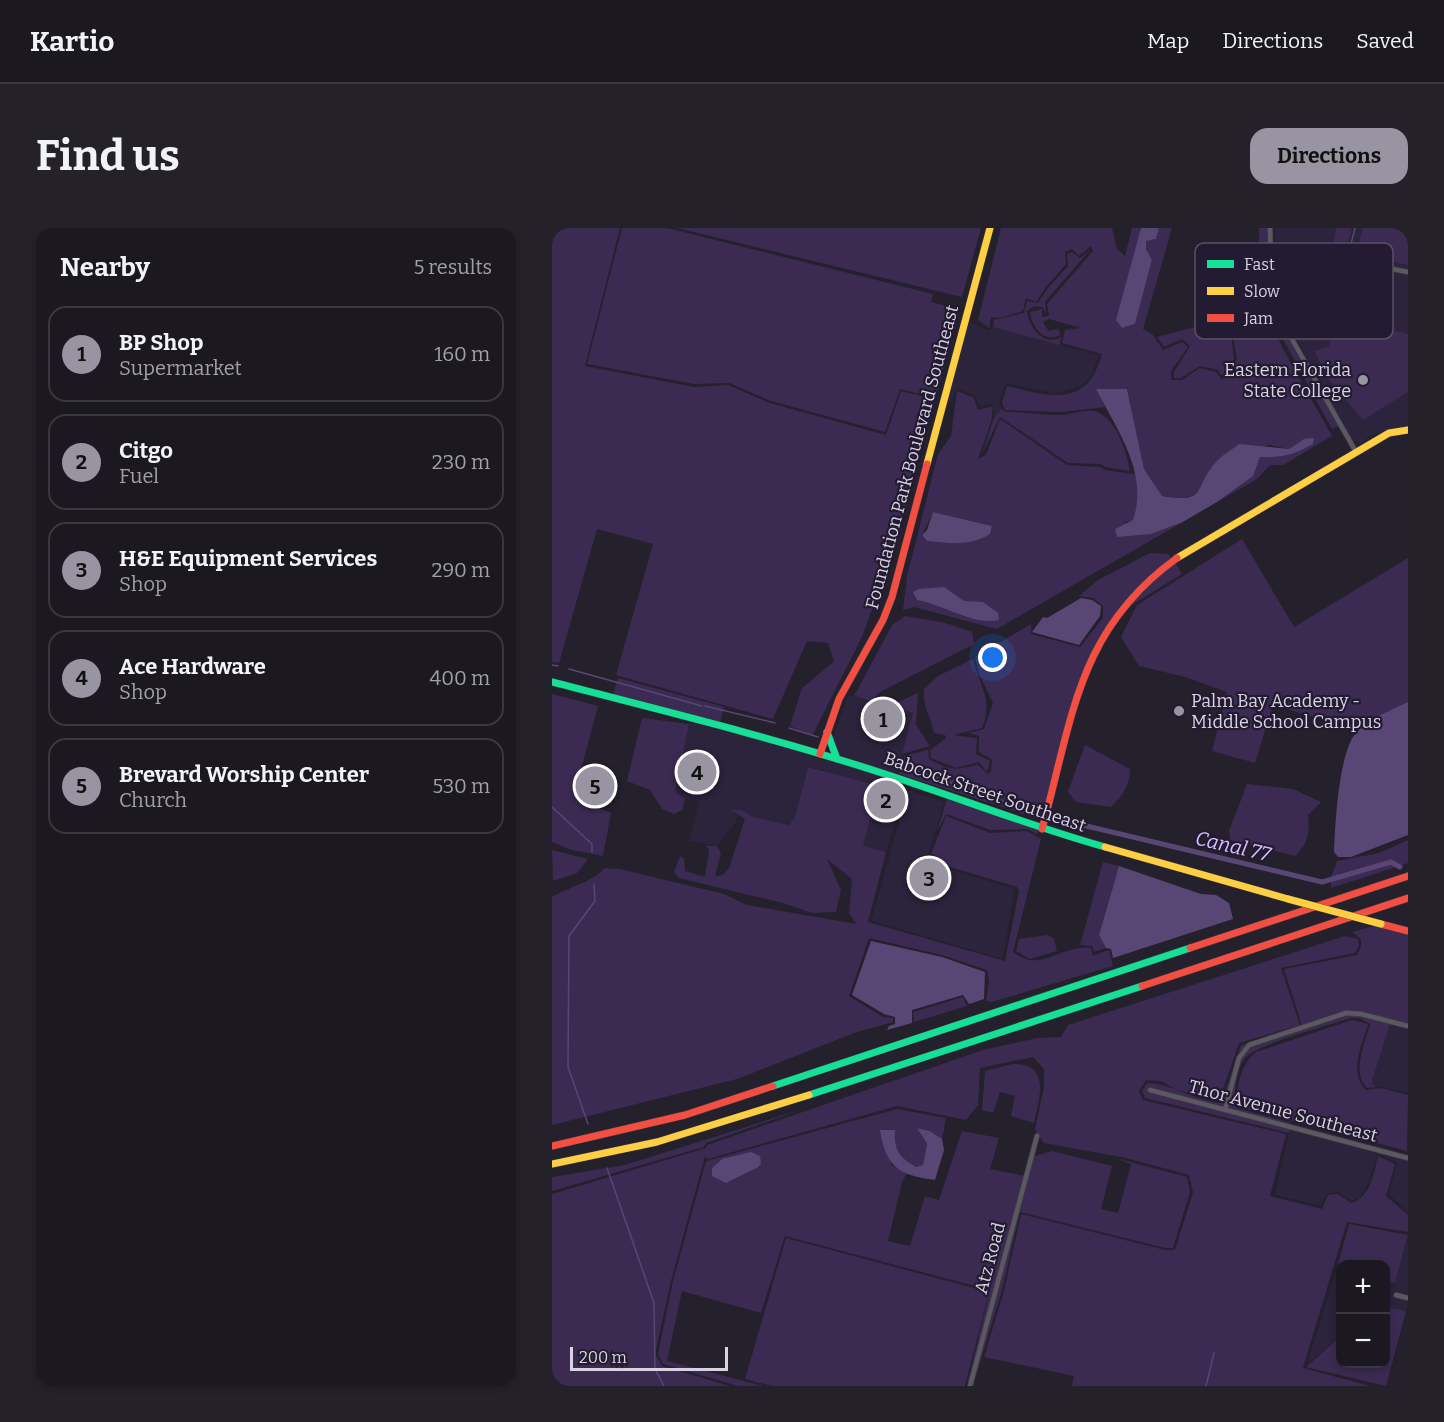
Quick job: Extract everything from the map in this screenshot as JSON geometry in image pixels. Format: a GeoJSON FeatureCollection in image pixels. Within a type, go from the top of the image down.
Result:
{"type":"FeatureCollection","features":[{"type":"Feature","properties":{"kind":"main road","name":"Foundation Park Boulevard Southeast"},"geometry":{"type":"LineString","coordinates":[[820,754],[839,699],[883,620],[892,597],[990,228]]}},
{"type":"Feature","properties":{"kind":"main road"},"geometry":{"type":"LineString","coordinates":[[1042,829],[1087,671],[1100,641],[1122,608],[1141,586],[1169,563],[1356,452],[1389,433],[1408,430]]}},
{"type":"Feature","properties":{"kind":"main road","name":"Babcock Street Southeast"},"geometry":{"type":"LineString","coordinates":[[552,682],[820,754],[1042,829],[1408,931]]}},
{"type":"Feature","properties":{"kind":"main road"},"geometry":{"type":"LineString","coordinates":[[827,732],[837,759]]}},
{"type":"Feature","properties":{"kind":"main road"},"geometry":{"type":"LineString","coordinates":[[552,1146],[685,1115],[1408,876]]}},
{"type":"Feature","properties":{"kind":"main road"},"geometry":{"type":"LineString","coordinates":[[552,1164],[657,1142],[758,1112],[1408,898]]}},
{"type":"Feature","properties":{"kind":"street"},"geometry":{"type":"LineString","coordinates":[[1270,228],[1270,243]]}},
{"type":"Feature","properties":{"kind":"street"},"geometry":{"type":"LineString","coordinates":[[1393,269],[1408,272]]}},
{"type":"Feature","properties":{"kind":"street"},"geometry":{"type":"LineString","coordinates":[[1292,339],[1356,452]]}},
{"type":"Feature","properties":{"kind":"street"},"geometry":{"type":"LineString","coordinates":[[1225,1110],[1239,1058],[1249,1045],[1346,1013],[1362,1014],[1408,1026]]}},
{"type":"Feature","properties":{"kind":"street","name":"Thor Avenue Southeast"},"geometry":{"type":"LineString","coordinates":[[1150,1090],[1408,1158]]}},
{"type":"Feature","properties":{"kind":"street","name":"Atz Road"},"geometry":{"type":"LineString","coordinates":[[970,1386],[1036,1136]]}},
{"type":"Feature","properties":{"kind":"street"},"geometry":{"type":"LineString","coordinates":[[1396,1295],[1408,1298]]}},
{"type":"Feature","properties":{"kind":"shaded area"},"geometry":{"type":"Polygon","coordinates":[[[552,228],[620,228],[585,366],[694,387],[728,385],[770,403],[886,435],[901,391],[934,399],[895,546],[862,637],[812,736],[790,726],[802,688],[834,661],[828,643],[807,641],[773,719],[616,675],[653,544],[597,529],[559,663],[552,662],[552,228]]]}},
{"type":"Feature","properties":{"kind":"shaded area"},"geometry":{"type":"Polygon","coordinates":[[[622,228],[667,228],[933,294],[931,302],[959,309],[936,398],[900,389],[885,432],[771,401],[729,383],[694,384],[587,364],[622,228]]]}},
{"type":"Feature","properties":{"kind":"shaded area"},"geometry":{"type":"Polygon","coordinates":[[[677,228],[981,228],[962,297],[677,228]]]}},
{"type":"Feature","properties":{"kind":"shaded area"},"geometry":{"type":"Polygon","coordinates":[[[1001,228],[1112,228],[1117,249],[1125,256],[1132,228],[1141,228],[1122,328],[1135,324],[1152,261],[1146,249],[1146,241],[1156,239],[1159,228],[1172,228],[1143,329],[1153,335],[1163,350],[1182,342],[1188,347],[1171,371],[1171,380],[1182,380],[1200,368],[1216,372],[1222,380],[1237,359],[1234,339],[1278,339],[1332,436],[1283,465],[1270,465],[1257,479],[1217,502],[1252,476],[1260,457],[1287,455],[1313,444],[1304,440],[1289,449],[1269,445],[1215,463],[1196,493],[1184,498],[1162,496],[1144,469],[1127,389],[1097,389],[1105,407],[1062,412],[1005,410],[1002,403],[1007,386],[1052,395],[1065,394],[1077,391],[1087,384],[1095,372],[1102,354],[1062,343],[1065,330],[1081,328],[1049,319],[1043,322],[1048,331],[1059,329],[1060,335],[1049,337],[1039,332],[1030,312],[1042,309],[1042,317],[1049,316],[1047,304],[1093,251],[1091,246],[1079,256],[1072,249],[1065,252],[1066,264],[1036,302],[1026,298],[1023,311],[1000,318],[991,317],[989,328],[978,320],[1001,228]]]}},
{"type":"Feature","properties":{"kind":"shaded area"},"geometry":{"type":"Polygon","coordinates":[[[1141,228],[1159,228],[1156,239],[1146,241],[1146,249],[1152,260],[1135,324],[1122,328],[1116,320],[1141,228]]]}},
{"type":"Feature","properties":{"kind":"shaded area"},"geometry":{"type":"Polygon","coordinates":[[[1259,228],[1267,228],[1267,243],[1259,243],[1259,228]]]}},
{"type":"Feature","properties":{"kind":"shaded area"},"geometry":{"type":"Polygon","coordinates":[[[1275,228],[1408,228],[1408,426],[1370,436],[1361,444],[1355,442],[1296,339],[1393,339],[1393,243],[1276,243],[1275,228]]]}},
{"type":"Feature","properties":{"kind":"shaded area"},"geometry":{"type":"Polygon","coordinates":[[[1336,228],[1352,228],[1348,243],[1334,243],[1336,228]]]}},
{"type":"Feature","properties":{"kind":"shaded area"},"geometry":{"type":"Polygon","coordinates":[[[1363,228],[1408,228],[1408,265],[1393,262],[1393,243],[1359,243],[1363,228]]]}},
{"type":"Feature","properties":{"kind":"shaded area"},"geometry":{"type":"Polygon","coordinates":[[[1090,250],[1045,302],[1046,314],[1042,307],[1034,306],[1027,311],[1038,334],[1048,339],[1061,337],[1060,345],[993,327],[994,320],[1024,313],[1027,301],[1038,303],[1068,266],[1067,254],[1072,252],[1080,258],[1090,250]]]}},
{"type":"Feature","properties":{"kind":"shaded area"},"geometry":{"type":"Polygon","coordinates":[[[968,321],[988,330],[993,327],[1099,355],[1092,375],[1082,386],[1055,394],[1006,383],[999,402],[1002,409],[994,417],[994,404],[979,407],[976,396],[957,389],[952,401],[947,402],[968,321]]]}},
{"type":"Feature","properties":{"kind":"shaded area"},"geometry":{"type":"Polygon","coordinates":[[[1195,327],[1195,339],[1232,339],[1234,359],[1222,376],[1218,370],[1200,366],[1181,378],[1174,378],[1174,372],[1190,346],[1182,339],[1164,347],[1157,337],[1195,327]]]}},
{"type":"Feature","properties":{"kind":"shaded area"},"geometry":{"type":"Polygon","coordinates":[[[1393,330],[1408,334],[1408,392],[1363,420],[1329,380],[1314,351],[1329,346],[1331,339],[1393,339],[1393,330]]]}},
{"type":"Feature","properties":{"kind":"shaded area"},"geometry":{"type":"Polygon","coordinates":[[[1283,339],[1289,339],[1338,426],[1332,429],[1283,339]]]}},
{"type":"Feature","properties":{"kind":"shaded area"},"geometry":{"type":"Polygon","coordinates":[[[1096,389],[1127,389],[1144,469],[1162,496],[1187,498],[1193,496],[1198,492],[1216,462],[1239,444],[1289,449],[1304,439],[1314,438],[1313,444],[1288,455],[1260,457],[1253,476],[1217,502],[1181,523],[1151,534],[1117,537],[1115,529],[1133,520],[1137,503],[1137,485],[1128,452],[1096,389]]]}},
{"type":"Feature","properties":{"kind":"shaded area"},"geometry":{"type":"Polygon","coordinates":[[[957,391],[974,398],[978,410],[993,406],[991,422],[978,459],[986,455],[1000,419],[1067,465],[1101,467],[1104,470],[1135,474],[1140,500],[1133,521],[1124,522],[1151,534],[1181,523],[997,629],[914,607],[903,610],[907,576],[938,454],[951,436],[957,391]],[[933,512],[922,535],[927,541],[952,543],[975,541],[990,534],[992,526],[933,512]]]}},
{"type":"Feature","properties":{"kind":"shaded area"},"geometry":{"type":"Polygon","coordinates":[[[1002,409],[1005,412],[1054,415],[1089,411],[1101,414],[1114,426],[1119,435],[1130,471],[1105,467],[1101,464],[1068,463],[1000,417],[982,454],[994,417],[1002,409]]]}},
{"type":"Feature","properties":{"kind":"shaded area"},"geometry":{"type":"Polygon","coordinates":[[[933,512],[992,526],[990,534],[967,542],[927,541],[922,535],[927,530],[933,512]]]}},
{"type":"Feature","properties":{"kind":"shaded area"},"geometry":{"type":"Polygon","coordinates":[[[1242,539],[1294,627],[1408,558],[1408,702],[1365,725],[1317,718],[1273,705],[1255,763],[1212,751],[1227,692],[1185,677],[1139,666],[1121,637],[1137,605],[1242,539]]]}},
{"type":"Feature","properties":{"kind":"shaded area"},"geometry":{"type":"Polygon","coordinates":[[[1150,553],[1168,554],[1171,558],[1139,585],[1120,606],[1097,640],[1042,820],[899,774],[904,756],[928,750],[929,759],[943,766],[958,768],[978,765],[988,774],[991,771],[992,760],[979,752],[979,736],[968,733],[984,729],[993,703],[979,674],[975,657],[1031,624],[1031,634],[1080,647],[1103,618],[1103,606],[1093,598],[1079,596],[1098,580],[1150,553]]]}},
{"type":"Feature","properties":{"kind":"shaded area"},"geometry":{"type":"Polygon","coordinates":[[[1175,562],[1182,574],[1135,603],[1117,620],[1143,588],[1175,562]]]}},
{"type":"Feature","properties":{"kind":"shaded area"},"geometry":{"type":"Polygon","coordinates":[[[944,587],[964,601],[983,602],[998,613],[999,620],[989,621],[968,617],[917,600],[913,592],[919,589],[944,587]]]}},
{"type":"Feature","properties":{"kind":"shaded area"},"geometry":{"type":"Polygon","coordinates":[[[1081,598],[1092,600],[1101,606],[1100,616],[1079,645],[1032,632],[1043,617],[1047,618],[1081,598]]]}},
{"type":"Feature","properties":{"kind":"shaded area"},"geometry":{"type":"Polygon","coordinates":[[[905,616],[946,623],[972,632],[974,644],[880,692],[871,701],[854,696],[892,625],[905,616]]]}},
{"type":"Feature","properties":{"kind":"shaded area"},"geometry":{"type":"Polygon","coordinates":[[[973,659],[986,701],[985,718],[982,728],[953,735],[977,738],[976,754],[990,761],[987,772],[979,762],[956,768],[931,758],[930,750],[946,738],[945,735],[934,733],[925,706],[924,689],[938,676],[973,659]]]}},
{"type":"Feature","properties":{"kind":"shaded area"},"geometry":{"type":"Polygon","coordinates":[[[618,678],[724,707],[720,723],[613,695],[618,678]]]}},
{"type":"Feature","properties":{"kind":"shaded area"},"geometry":{"type":"Polygon","coordinates":[[[918,693],[916,725],[930,746],[902,754],[913,713],[890,706],[918,693]]]}},
{"type":"Feature","properties":{"kind":"shaded area"},"geometry":{"type":"Polygon","coordinates":[[[552,694],[598,706],[575,792],[586,802],[611,813],[603,856],[572,850],[552,842],[552,694]]]}},
{"type":"Feature","properties":{"kind":"shaded area"},"geometry":{"type":"Polygon","coordinates":[[[848,695],[913,713],[894,784],[905,789],[886,852],[863,846],[876,799],[823,770],[808,767],[795,817],[789,825],[753,817],[742,810],[732,813],[737,815],[736,822],[717,846],[689,841],[699,802],[685,799],[675,792],[690,718],[790,747],[825,761],[848,695]]]}},
{"type":"Feature","properties":{"kind":"shaded area"},"geometry":{"type":"Polygon","coordinates":[[[1408,702],[1408,835],[1351,857],[1338,857],[1334,852],[1337,807],[1342,771],[1350,742],[1367,723],[1408,702]]]}},
{"type":"Feature","properties":{"kind":"shaded area"},"geometry":{"type":"Polygon","coordinates":[[[642,718],[689,724],[675,792],[685,799],[682,810],[674,814],[662,809],[650,790],[627,781],[642,718]]]}},
{"type":"Feature","properties":{"kind":"shaded area"},"geometry":{"type":"Polygon","coordinates":[[[1085,745],[1130,769],[1129,781],[1125,790],[1111,807],[1076,802],[1068,792],[1085,745]]]}},
{"type":"Feature","properties":{"kind":"shaded area"},"geometry":{"type":"Polygon","coordinates":[[[808,767],[879,786],[863,846],[886,852],[868,922],[1005,961],[1019,891],[1017,887],[940,864],[941,858],[931,854],[946,816],[990,833],[1027,831],[1041,839],[1013,952],[1023,958],[1042,960],[1079,948],[1091,948],[1093,956],[1109,950],[1113,966],[992,1002],[986,1001],[989,981],[987,970],[942,955],[869,938],[849,996],[883,1017],[893,1018],[893,1022],[854,1033],[737,1079],[552,1125],[552,897],[587,881],[605,868],[620,869],[724,894],[747,905],[856,924],[849,913],[852,879],[827,859],[841,890],[836,912],[812,913],[783,903],[679,878],[674,872],[680,856],[684,858],[685,871],[705,877],[709,850],[706,846],[717,846],[721,853],[715,876],[723,875],[729,868],[745,819],[731,810],[742,810],[753,817],[789,825],[795,817],[808,767]]]}},
{"type":"Feature","properties":{"kind":"shaded area"},"geometry":{"type":"Polygon","coordinates":[[[1247,784],[1293,789],[1321,802],[1308,815],[1307,838],[1295,856],[1230,840],[1229,831],[1247,784]]]}},
{"type":"Feature","properties":{"kind":"shaded area"},"geometry":{"type":"Polygon","coordinates":[[[908,790],[944,802],[929,854],[929,863],[1015,889],[1003,959],[871,921],[908,790]]]}},
{"type":"Feature","properties":{"kind":"shaded area"},"geometry":{"type":"Polygon","coordinates":[[[947,798],[1038,830],[1037,834],[1027,829],[990,830],[946,814],[937,832],[947,798]]]}},
{"type":"Feature","properties":{"kind":"shaded area"},"geometry":{"type":"Polygon","coordinates":[[[1408,840],[1408,863],[1331,888],[1331,877],[1337,861],[1379,853],[1408,840]]]}},
{"type":"Feature","properties":{"kind":"shaded area"},"geometry":{"type":"Polygon","coordinates":[[[552,850],[588,859],[577,873],[553,881],[552,850]]]}},
{"type":"Feature","properties":{"kind":"shaded area"},"geometry":{"type":"Polygon","coordinates":[[[1103,862],[1119,866],[1099,935],[1106,948],[1094,952],[1092,946],[1080,945],[1103,862]]]}},
{"type":"Feature","properties":{"kind":"shaded area"},"geometry":{"type":"Polygon","coordinates":[[[1119,866],[1201,894],[1216,895],[1229,903],[1233,919],[1113,958],[1111,949],[1106,948],[1099,935],[1119,866]]]}},
{"type":"Feature","properties":{"kind":"shaded area"},"geometry":{"type":"Polygon","coordinates":[[[1377,925],[1408,934],[1408,1025],[1391,1021],[1372,1081],[1373,1085],[1378,1087],[1367,1088],[1360,1074],[1361,1058],[1370,1024],[1360,1018],[1351,1018],[1264,1047],[1245,1058],[1242,1063],[1236,1082],[1236,1108],[1291,1123],[1289,1133],[1145,1098],[1142,1091],[1147,1083],[1165,1086],[1221,1103],[1241,1045],[1302,1026],[1284,969],[1357,955],[1361,947],[1361,939],[1352,932],[1377,925]]]}},
{"type":"Feature","properties":{"kind":"shaded area"},"geometry":{"type":"Polygon","coordinates":[[[1047,935],[1054,939],[1057,951],[1030,959],[1016,951],[1019,939],[1047,935]]]}},
{"type":"Feature","properties":{"kind":"shaded area"},"geometry":{"type":"Polygon","coordinates":[[[1345,936],[1358,939],[1359,946],[1355,953],[1281,968],[1300,1025],[1239,1043],[1219,1101],[1175,1089],[1161,1081],[1146,1080],[1139,1091],[1143,1100],[1286,1134],[1270,1196],[1322,1209],[1328,1195],[1338,1194],[1351,1203],[1367,1191],[1373,1178],[1378,1156],[1395,1164],[1386,1196],[1408,1215],[1408,1232],[1347,1222],[1303,1368],[1370,1386],[1072,1386],[1074,1376],[984,1357],[1004,1291],[1021,1214],[1165,1250],[1175,1250],[1193,1192],[1189,1175],[1126,1158],[1044,1143],[1035,1129],[1044,1087],[1044,1069],[1033,1057],[980,1068],[978,1105],[966,1120],[897,1106],[708,1159],[705,1156],[671,1281],[655,1354],[662,1366],[730,1386],[552,1386],[552,1194],[706,1148],[707,1145],[983,1050],[1037,1038],[1061,1037],[1068,1025],[1345,936]]]}},
{"type":"Feature","properties":{"kind":"shaded area"},"geometry":{"type":"Polygon","coordinates":[[[871,941],[942,957],[985,972],[984,999],[969,1004],[963,995],[912,1010],[912,1023],[887,1030],[889,1026],[895,1024],[895,1017],[884,1014],[852,995],[871,941]]]}},
{"type":"Feature","properties":{"kind":"shaded area"},"geometry":{"type":"Polygon","coordinates":[[[963,997],[967,1006],[914,1022],[913,1012],[963,997]]]}},
{"type":"Feature","properties":{"kind":"shaded area"},"geometry":{"type":"Polygon","coordinates":[[[1352,1020],[1368,1024],[1357,1067],[1361,1083],[1366,1090],[1382,1088],[1408,1095],[1407,1151],[1238,1107],[1237,1092],[1240,1077],[1246,1063],[1256,1052],[1352,1020]]]}},
{"type":"Feature","properties":{"kind":"shaded area"},"geometry":{"type":"Polygon","coordinates":[[[1391,1021],[1408,1025],[1408,1093],[1373,1085],[1372,1081],[1391,1021]]]}},
{"type":"Feature","properties":{"kind":"shaded area"},"geometry":{"type":"Polygon","coordinates":[[[1012,1064],[1025,1065],[1033,1069],[1038,1076],[1040,1093],[1034,1123],[1011,1116],[1015,1096],[1000,1092],[993,1113],[982,1110],[985,1071],[1012,1064]]]}},
{"type":"Feature","properties":{"kind":"shaded area"},"geometry":{"type":"Polygon","coordinates":[[[806,1108],[706,1143],[704,1147],[552,1191],[552,1177],[625,1165],[806,1108]]]}},
{"type":"Feature","properties":{"kind":"shaded area"},"geometry":{"type":"Polygon","coordinates":[[[897,1109],[946,1118],[942,1139],[930,1131],[917,1128],[927,1144],[923,1165],[916,1167],[905,1160],[899,1152],[895,1143],[895,1131],[891,1165],[907,1173],[902,1182],[888,1241],[910,1246],[925,1196],[939,1200],[962,1131],[999,1138],[990,1169],[1025,1176],[1032,1157],[1052,1151],[1112,1166],[1101,1209],[1118,1213],[1131,1164],[1115,1158],[1187,1177],[1190,1192],[1173,1248],[1165,1248],[1020,1212],[1002,1290],[973,1386],[967,1386],[990,1290],[785,1236],[761,1313],[682,1291],[667,1361],[763,1386],[738,1386],[663,1364],[658,1354],[673,1281],[706,1161],[897,1109]],[[744,1154],[717,1162],[729,1182],[757,1168],[744,1154]]]}},
{"type":"Feature","properties":{"kind":"shaded area"},"geometry":{"type":"Polygon","coordinates":[[[1291,1123],[1408,1154],[1408,1212],[1389,1195],[1397,1163],[1378,1154],[1367,1186],[1359,1198],[1351,1201],[1338,1192],[1328,1193],[1320,1206],[1275,1195],[1291,1123]]]}},
{"type":"Feature","properties":{"kind":"shaded area"},"geometry":{"type":"Polygon","coordinates":[[[917,1128],[930,1131],[942,1139],[944,1150],[935,1180],[903,1172],[890,1161],[886,1153],[880,1130],[895,1130],[895,1143],[905,1160],[916,1167],[923,1165],[927,1144],[917,1128]]]}},
{"type":"Feature","properties":{"kind":"shaded area"},"geometry":{"type":"Polygon","coordinates":[[[751,1152],[760,1156],[761,1164],[757,1168],[726,1183],[712,1176],[712,1168],[722,1159],[751,1152]]]}},
{"type":"Feature","properties":{"kind":"shaded area"},"geometry":{"type":"Polygon","coordinates":[[[1349,1224],[1408,1235],[1395,1283],[1390,1281],[1390,1260],[1339,1260],[1349,1224]]]}},
{"type":"Feature","properties":{"kind":"shaded area"},"geometry":{"type":"Polygon","coordinates":[[[786,1238],[989,1292],[965,1386],[772,1386],[745,1379],[786,1238]]]}},
{"type":"Feature","properties":{"kind":"shaded area"},"geometry":{"type":"Polygon","coordinates":[[[1408,1238],[1408,1304],[1406,1311],[1390,1308],[1390,1281],[1395,1282],[1408,1238]]]}},
{"type":"Feature","properties":{"kind":"shaded area"},"geometry":{"type":"Polygon","coordinates":[[[1336,1271],[1336,1340],[1307,1364],[1336,1271]]]}},
{"type":"Feature","properties":{"kind":"shaded area"},"geometry":{"type":"Polygon","coordinates":[[[1390,1308],[1406,1311],[1386,1386],[1306,1367],[1336,1341],[1336,1368],[1390,1368],[1390,1308]]]}},
{"type":"Feature","properties":{"kind":"waterway"},"geometry":{"type":"LineString","coordinates":[[1351,243],[1355,228]]}},
{"type":"Feature","properties":{"kind":"waterway"},"geometry":{"type":"LineString","coordinates":[[552,665],[558,666]]}},
{"type":"Feature","properties":{"kind":"waterway"},"geometry":{"type":"LineString","coordinates":[[569,669],[702,706]]}},
{"type":"Feature","properties":{"kind":"waterway"},"geometry":{"type":"LineString","coordinates":[[705,706],[775,723]]}},
{"type":"Feature","properties":{"kind":"waterway"},"geometry":{"type":"LineString","coordinates":[[789,728],[818,737]]}},
{"type":"Feature","properties":{"kind":"waterway"},"geometry":{"type":"LineString","coordinates":[[897,764],[1041,814]]}},
{"type":"Feature","properties":{"kind":"waterway"},"geometry":{"type":"LineString","coordinates":[[552,807],[592,844],[592,852]]}},
{"type":"Feature","properties":{"kind":"waterway","name":"Canal 77"},"geometry":{"type":"LineString","coordinates":[[1057,819],[1322,882],[1391,862],[1400,867]]}},
{"type":"Feature","properties":{"kind":"waterway"},"geometry":{"type":"LineString","coordinates":[[588,1124],[568,1067],[569,936],[595,901],[594,884]]}},
{"type":"Feature","properties":{"kind":"waterway"},"geometry":{"type":"LineString","coordinates":[[607,1168],[654,1303],[655,1369],[664,1386]]}},
{"type":"Feature","properties":{"kind":"waterway"},"geometry":{"type":"LineString","coordinates":[[1206,1386],[1214,1353]]}},
{"type":"Feature","properties":{"kind":"traffic: fast"},"geometry":{"type":"LineString","coordinates":[[552,682],[802,749],[1105,847]]}},
{"type":"Feature","properties":{"kind":"traffic: fast"},"geometry":{"type":"LineString","coordinates":[[827,732],[837,759]]}},
{"type":"Feature","properties":{"kind":"traffic: fast"},"geometry":{"type":"LineString","coordinates":[[773,1086],[1190,948]]}},
{"type":"Feature","properties":{"kind":"traffic: fast"},"geometry":{"type":"LineString","coordinates":[[809,1095],[1142,986]]}},
{"type":"Feature","properties":{"kind":"traffic: slow"},"geometry":{"type":"LineString","coordinates":[[927,464],[990,228]]}},
{"type":"Feature","properties":{"kind":"traffic: slow"},"geometry":{"type":"LineString","coordinates":[[1177,558],[1389,433],[1408,430]]}},
{"type":"Feature","properties":{"kind":"traffic: slow"},"geometry":{"type":"LineString","coordinates":[[1105,847],[1288,899]]}},
{"type":"Feature","properties":{"kind":"traffic: slow"},"geometry":{"type":"LineString","coordinates":[[1288,899],[1381,924]]}},
{"type":"Feature","properties":{"kind":"traffic: slow"},"geometry":{"type":"LineString","coordinates":[[552,1164],[657,1142],[809,1095]]}},
{"type":"Feature","properties":{"kind":"traffic: jam"},"geometry":{"type":"LineString","coordinates":[[820,754],[839,699],[883,620],[892,597],[927,464]]}},
{"type":"Feature","properties":{"kind":"traffic: jam"},"geometry":{"type":"LineString","coordinates":[[1042,829],[1072,713],[1099,646],[1118,615],[1144,586],[1177,558]]}},
{"type":"Feature","properties":{"kind":"traffic: jam"},"geometry":{"type":"LineString","coordinates":[[1190,948],[1408,876]]}},
{"type":"Feature","properties":{"kind":"traffic: jam"},"geometry":{"type":"LineString","coordinates":[[1142,986],[1408,898]]}},
{"type":"Feature","properties":{"kind":"traffic: jam"},"geometry":{"type":"LineString","coordinates":[[1381,924],[1408,931]]}},
{"type":"Feature","properties":{"kind":"traffic: jam"},"geometry":{"type":"LineString","coordinates":[[552,1146],[685,1115],[773,1086]]}},
{"type":"Feature","properties":{"kind":"place","name":"Eastern Florida State College"},"geometry":{"type":"Point","coordinates":[1363,380]}},
{"type":"Feature","properties":{"kind":"place","name":"Palm Bay Academy - Middle School Campus"},"geometry":{"type":"Point","coordinates":[1179,711]}},
{"type":"Feature","properties":{"kind":"place","name":"BP Shop"},"geometry":{"type":"Point","coordinates":[883,719]}},
{"type":"Feature","properties":{"kind":"place","name":"Ace Hardware"},"geometry":{"type":"Point","coordinates":[697,772]}},
{"type":"Feature","properties":{"kind":"place","name":"Brevard Worship Center"},"geometry":{"type":"Point","coordinates":[595,786]}},
{"type":"Feature","properties":{"kind":"place","name":"Citgo"},"geometry":{"type":"Point","coordinates":[886,800]}},
{"type":"Feature","properties":{"kind":"place","name":"H&E Equipment Services"},"geometry":{"type":"Point","coordinates":[929,878]}}]}
